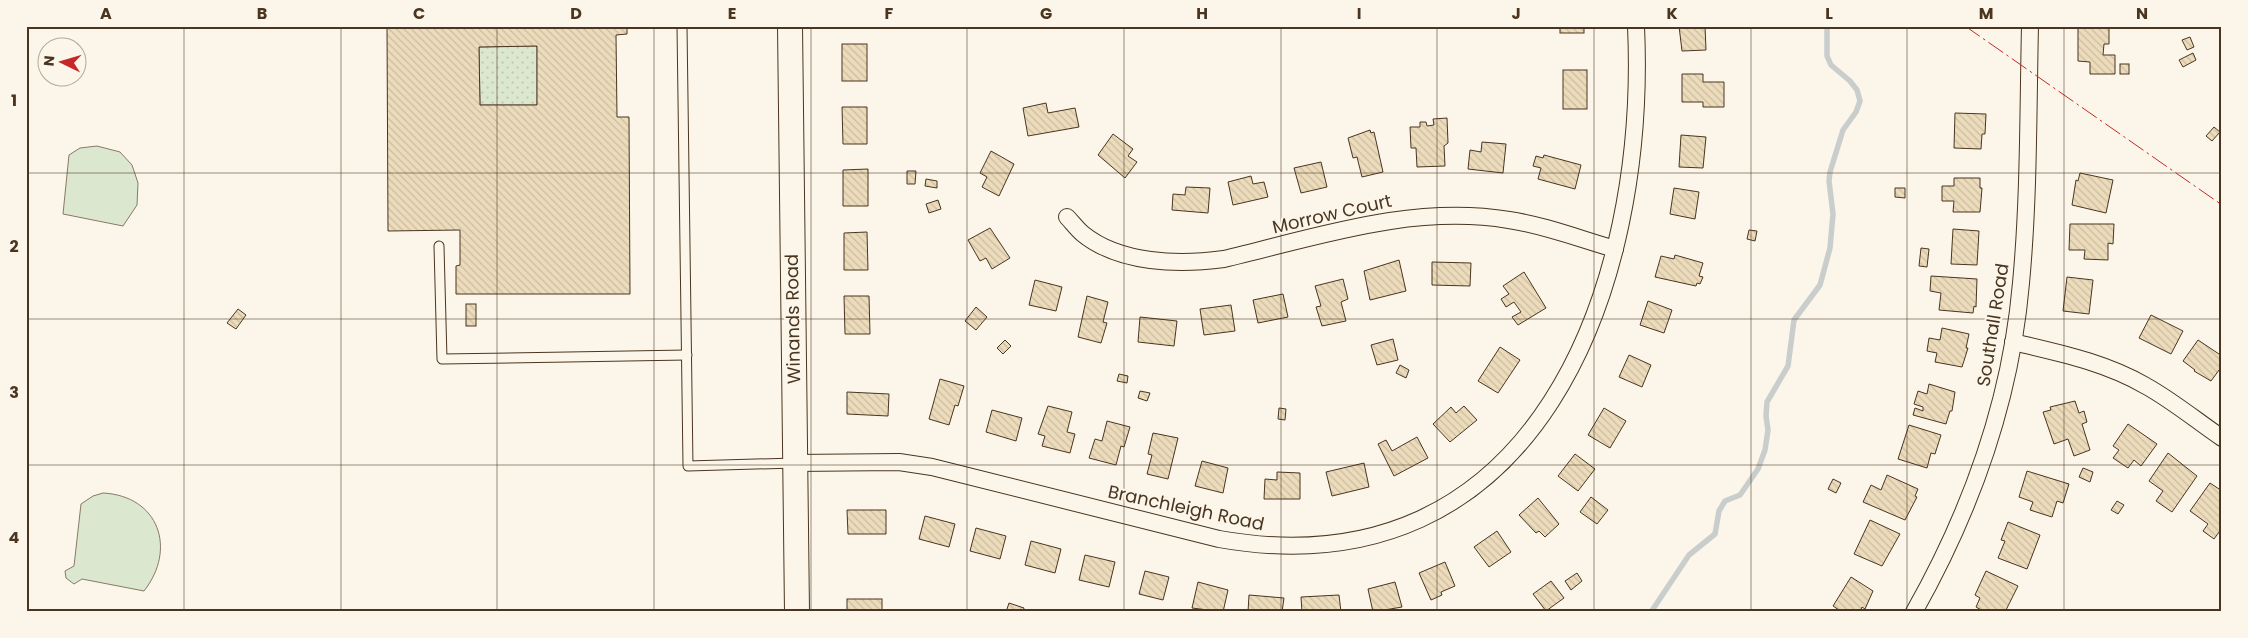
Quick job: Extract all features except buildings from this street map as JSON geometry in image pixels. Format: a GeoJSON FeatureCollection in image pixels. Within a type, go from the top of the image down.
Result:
{"type":"FeatureCollection","features":[{"type":"Feature","properties":{"kind":"street","name":"Winands Road"},"geometry":{"type":"LineString","coordinates":[[790,26],[797,612]]}},
{"type":"Feature","properties":{"kind":"street","name":"Branchleigh Road"},"geometry":{"type":"LineString","coordinates":[[794,463],[899,462],[932,467],[1219,539],[1255,545],[1290,547],[1327,545],[1362,539],[1429,515],[1466,494],[1494,472],[1524,442],[1548,408],[1571,369],[1593,318],[1615,249],[1626,203],[1633,143],[1636,92],[1636,26]]}},
{"type":"Feature","properties":{"kind":"street","name":"Southall Road"},"geometry":{"type":"LineString","coordinates":[[1914,612],[1935,574],[1963,515],[2002,398],[2013,342],[2021,285],[2025,218],[2030,26]]}},
{"type":"Feature","properties":{"kind":"street","name":"Morrow Court"},"geometry":{"type":"LineString","coordinates":[[1067,217],[1082,234],[1103,246],[1125,254],[1163,261],[1197,262],[1224,259],[1394,219],[1438,215],[1510,220],[1615,249]]}},
{"type":"Feature","properties":{"kind":"street"},"geometry":{"type":"LineString","coordinates":[[2013,342],[2087,360],[2117,372],[2147,386],[2222,438]]}},
{"type":"Feature","properties":{"kind":"lane"},"geometry":{"type":"LineString","coordinates":[[682,26],[688,466],[794,463]]}},
{"type":"Feature","properties":{"kind":"lane"},"geometry":{"type":"LineString","coordinates":[[439,246],[442,358],[687,355]]}},
{"type":"Feature","properties":{"kind":"green space"},"geometry":{"type":"Polygon","coordinates":[[[537,46],[537,105],[480,105],[479,47],[537,46]]]}},
{"type":"Feature","properties":{"kind":"green space"},"geometry":{"type":"Polygon","coordinates":[[[97,146],[120,152],[132,165],[138,183],[137,205],[123,226],[63,214],[69,155],[80,148],[97,146]]]}},
{"type":"Feature","properties":{"kind":"green space"},"geometry":{"type":"Polygon","coordinates":[[[103,493],[122,496],[138,504],[149,514],[157,527],[160,542],[159,558],[154,575],[144,591],[82,579],[74,584],[66,578],[65,571],[74,566],[81,504],[93,496],[103,493]]]}},
{"type":"Feature","properties":{"kind":"waterway"},"geometry":{"type":"LineString","coordinates":[[1651,612],[1689,555],[1715,534],[1719,511],[1725,501],[1740,495],[1758,469],[1765,450],[1768,430],[1767,402],[1788,366],[1794,320],[1820,285],[1830,248],[1833,214],[1829,181],[1830,172],[1843,130],[1856,112],[1860,101],[1857,90],[1850,81],[1831,65],[1827,56],[1827,26]]}},
{"type":"Feature","properties":{"kind":"power"},"geometry":{"type":"LineString","coordinates":[[1965,26],[2222,205]]}}]}
